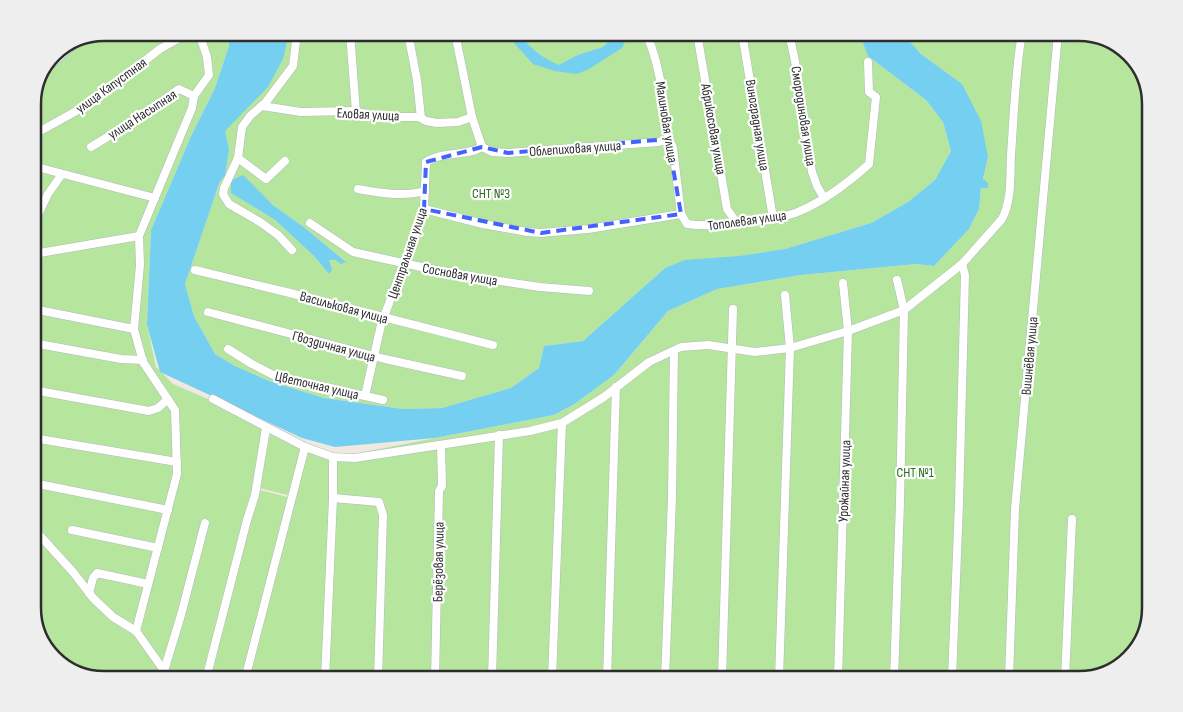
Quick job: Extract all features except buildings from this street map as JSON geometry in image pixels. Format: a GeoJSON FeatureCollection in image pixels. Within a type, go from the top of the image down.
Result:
{"type":"FeatureCollection","features":[{"type":"Feature","properties":{"kind":"street","name":"улица Капустная"},"geometry":{"type":"LineString","coordinates":[[41,131],[89,104],[173,41]]}},
{"type":"Feature","properties":{"kind":"street"},"geometry":{"type":"LineString","coordinates":[[136,631],[177,474],[175,410],[142,360],[134,329],[140,265],[140,236],[192,108],[194,96],[209,75],[207,57],[202,41]]}},
{"type":"Feature","properties":{"kind":"street"},"geometry":{"type":"LineString","coordinates":[[292,250],[278,235],[260,222],[228,204],[224,188],[238,158],[242,127],[250,116],[262,106],[293,66],[296,41]]}},
{"type":"Feature","properties":{"kind":"street"},"geometry":{"type":"LineString","coordinates":[[351,41],[356,112]]}},
{"type":"Feature","properties":{"kind":"street"},"geometry":{"type":"LineString","coordinates":[[410,41],[421,118]]}},
{"type":"Feature","properties":{"kind":"street"},"geometry":{"type":"LineString","coordinates":[[456,41],[472,117],[482,147]]}},
{"type":"Feature","properties":{"kind":"street","name":"Малиновая улица"},"geometry":{"type":"LineString","coordinates":[[650,41],[660,78],[668,139],[673,148],[681,214]]}},
{"type":"Feature","properties":{"kind":"street","name":"Абрикосовая улица"},"geometry":{"type":"LineString","coordinates":[[699,41],[727,209],[737,222]]}},
{"type":"Feature","properties":{"kind":"street","name":"Виноградная улица"},"geometry":{"type":"LineString","coordinates":[[744,41],[773,218]]}},
{"type":"Feature","properties":{"kind":"street","name":"Смородиновая улица"},"geometry":{"type":"LineString","coordinates":[[792,41],[812,172],[824,198]]}},
{"type":"Feature","properties":{"kind":"street"},"geometry":{"type":"LineString","coordinates":[[212,399],[305,447],[333,457],[355,458],[499,436],[562,423],[604,397],[649,362],[682,347],[708,344],[755,352],[790,348],[848,331],[904,310],[962,264],[1002,219],[1006,210],[1010,182],[1015,84],[1021,41]]}},
{"type":"Feature","properties":{"kind":"street","name":"Вишнёвая улица"},"geometry":{"type":"LineString","coordinates":[[1009,671],[1015,509],[1057,41]]}},
{"type":"Feature","properties":{"kind":"street","name":"Тополевая улица"},"geometry":{"type":"LineString","coordinates":[[681,214],[687,224],[705,227],[773,218],[799,212],[852,179],[869,164],[876,97],[869,92],[868,62]]}},
{"type":"Feature","properties":{"kind":"street","name":"улица Насыпная"},"geometry":{"type":"LineString","coordinates":[[91,147],[132,122],[179,89],[194,96]]}},
{"type":"Feature","properties":{"kind":"street","name":"Еловая улица"},"geometry":{"type":"LineString","coordinates":[[262,106],[301,112],[356,112],[380,117],[421,118],[437,123],[458,122],[472,117]]}},
{"type":"Feature","properties":{"kind":"street","name":"Облепиховая улица"},"geometry":{"type":"LineString","coordinates":[[482,147],[492,152],[508,153],[660,142],[668,139]]}},
{"type":"Feature","properties":{"kind":"street","name":"Центральная улица"},"geometry":{"type":"LineString","coordinates":[[365,396],[384,317],[424,209],[426,162],[432,158],[463,154],[482,147]]}},
{"type":"Feature","properties":{"kind":"street"},"geometry":{"type":"LineString","coordinates":[[238,158],[266,179],[285,161]]}},
{"type":"Feature","properties":{"kind":"street"},"geometry":{"type":"LineString","coordinates":[[41,168],[154,198]]}},
{"type":"Feature","properties":{"kind":"street"},"geometry":{"type":"LineString","coordinates":[[41,208],[48,194],[62,174]]}},
{"type":"Feature","properties":{"kind":"street"},"geometry":{"type":"LineString","coordinates":[[358,189],[396,194],[425,191]]}},
{"type":"Feature","properties":{"kind":"street"},"geometry":{"type":"LineString","coordinates":[[424,209],[483,224],[541,233],[588,230],[681,214]]}},
{"type":"Feature","properties":{"kind":"street","name":"Сосновая улица"},"geometry":{"type":"LineString","coordinates":[[310,222],[353,252],[405,264],[504,282],[589,292]]}},
{"type":"Feature","properties":{"kind":"street"},"geometry":{"type":"LineString","coordinates":[[41,253],[140,236]]}},
{"type":"Feature","properties":{"kind":"street"},"geometry":{"type":"LineString","coordinates":[[952,671],[960,504],[965,275],[962,264]]}},
{"type":"Feature","properties":{"kind":"street","name":"Васильковая улица"},"geometry":{"type":"LineString","coordinates":[[195,270],[493,345]]}},
{"type":"Feature","properties":{"kind":"street"},"geometry":{"type":"LineString","coordinates":[[894,671],[904,310],[898,280]]}},
{"type":"Feature","properties":{"kind":"street","name":"Урожайная улица"},"geometry":{"type":"LineString","coordinates":[[838,671],[848,331],[843,283]]}},
{"type":"Feature","properties":{"kind":"street"},"geometry":{"type":"LineString","coordinates":[[779,671],[790,348],[785,295]]}},
{"type":"Feature","properties":{"kind":"street"},"geometry":{"type":"LineString","coordinates":[[722,671],[733,309]]}},
{"type":"Feature","properties":{"kind":"street"},"geometry":{"type":"LineString","coordinates":[[41,311],[134,329]]}},
{"type":"Feature","properties":{"kind":"street","name":"Гвоздичная улица"},"geometry":{"type":"LineString","coordinates":[[208,312],[374,356],[462,376]]}},
{"type":"Feature","properties":{"kind":"street"},"geometry":{"type":"LineString","coordinates":[[41,344],[121,359],[142,360]]}},
{"type":"Feature","properties":{"kind":"street","name":"Цветочная улица"},"geometry":{"type":"LineString","coordinates":[[228,348],[274,376],[383,400]]}},
{"type":"Feature","properties":{"kind":"street"},"geometry":{"type":"LineString","coordinates":[[665,671],[672,497],[674,351]]}},
{"type":"Feature","properties":{"kind":"street"},"geometry":{"type":"LineString","coordinates":[[606,671],[616,387]]}},
{"type":"Feature","properties":{"kind":"street"},"geometry":{"type":"LineString","coordinates":[[41,391],[149,411],[158,408],[168,399]]}},
{"type":"Feature","properties":{"kind":"street"},"geometry":{"type":"LineString","coordinates":[[552,671],[562,423]]}},
{"type":"Feature","properties":{"kind":"street"},"geometry":{"type":"LineString","coordinates":[[208,671],[255,495],[266,428]]}},
{"type":"Feature","properties":{"kind":"street"},"geometry":{"type":"LineString","coordinates":[[492,671],[499,436]]}},
{"type":"Feature","properties":{"kind":"street"},"geometry":{"type":"LineString","coordinates":[[41,439],[177,462]]}},
{"type":"Feature","properties":{"kind":"street","name":"Берёзовая улица"},"geometry":{"type":"LineString","coordinates":[[435,671],[439,491],[442,486],[441,445]]}},
{"type":"Feature","properties":{"kind":"street"},"geometry":{"type":"LineString","coordinates":[[248,671],[305,447]]}},
{"type":"Feature","properties":{"kind":"street"},"geometry":{"type":"LineString","coordinates":[[325,671],[333,457]]}},
{"type":"Feature","properties":{"kind":"street"},"geometry":{"type":"LineString","coordinates":[[41,485],[168,510]]}},
{"type":"Feature","properties":{"kind":"street"},"geometry":{"type":"LineString","coordinates":[[333,498],[379,502],[383,515],[378,671]]}},
{"type":"Feature","properties":{"kind":"street"},"geometry":{"type":"LineString","coordinates":[[1065,671],[1072,519]]}},
{"type":"Feature","properties":{"kind":"street"},"geometry":{"type":"LineString","coordinates":[[164,671],[181,615],[205,522]]}},
{"type":"Feature","properties":{"kind":"street"},"geometry":{"type":"LineString","coordinates":[[72,530],[158,548]]}},
{"type":"Feature","properties":{"kind":"street"},"geometry":{"type":"LineString","coordinates":[[41,537],[89,593],[113,617],[136,631],[164,671]]}},
{"type":"Feature","properties":{"kind":"street"},"geometry":{"type":"LineString","coordinates":[[89,593],[93,578],[97,573],[148,584]]}},
{"type":"Feature","properties":{"kind":"highlighted area"},"geometry":{"type":"Polygon","coordinates":[[[668,139],[681,214],[541,233],[424,209],[426,162],[482,147],[508,153],[668,139]]]}},
{"type":"Feature","properties":{"kind":"green space"},"geometry":{"type":"Polygon","coordinates":[[[104,41],[229,41],[229,46],[215,88],[192,134],[151,230],[147,325],[156,367],[173,384],[266,424],[256,489],[291,498],[247,671],[104,671],[88,669],[66,658],[54,646],[46,632],[41,612],[41,100],[43,88],[52,69],[69,52],[80,46],[104,41]]]}},
{"type":"Feature","properties":{"kind":"green space","name":"СНТ №3"},"geometry":{"type":"Polygon","coordinates":[[[283,41],[862,41],[868,56],[926,100],[943,122],[951,151],[935,180],[908,202],[871,223],[785,249],[665,268],[583,341],[544,346],[539,368],[511,388],[442,408],[403,409],[324,398],[269,381],[233,365],[215,354],[194,316],[185,284],[220,181],[224,177],[231,180],[225,176],[229,150],[224,131],[243,110],[283,41]],[[243,176],[231,180],[231,193],[275,220],[315,257],[329,274],[329,260],[345,261],[273,205],[243,176]]]}},
{"type":"Feature","properties":{"kind":"green space","name":"СНТ №1"},"geometry":{"type":"Polygon","coordinates":[[[909,41],[1079,41],[1095,43],[1117,54],[1129,66],[1140,88],[1142,100],[1142,608],[1137,632],[1129,646],[1117,658],[1095,669],[1079,671],[251,671],[296,497],[259,488],[270,434],[343,456],[554,415],[576,403],[614,375],[668,311],[717,289],[801,275],[916,264],[934,266],[969,229],[979,209],[981,188],[988,187],[983,180],[988,157],[962,84],[921,54],[909,41]]]}},
{"type":"Feature","properties":{"kind":"water"},"geometry":{"type":"Polygon","coordinates":[[[229,41],[287,41],[283,59],[268,87],[225,131],[229,150],[225,176],[232,180],[243,175],[273,205],[305,228],[346,262],[341,264],[335,260],[329,260],[332,270],[329,274],[315,257],[275,220],[231,193],[231,181],[224,177],[220,181],[185,284],[194,316],[215,354],[233,365],[269,381],[324,398],[403,409],[442,408],[511,388],[539,368],[544,346],[583,341],[665,268],[685,260],[739,256],[785,249],[871,223],[908,202],[935,180],[951,151],[943,122],[926,100],[868,56],[862,41],[909,41],[921,54],[962,84],[981,121],[988,157],[983,179],[988,183],[988,188],[981,188],[979,209],[969,229],[934,266],[916,264],[801,275],[717,289],[668,311],[614,375],[576,403],[554,415],[435,438],[335,447],[302,438],[160,372],[147,325],[151,230],[192,134],[215,88],[229,46],[229,41]]]}},
{"type":"Feature","properties":{"kind":"water"},"geometry":{"type":"Polygon","coordinates":[[[514,41],[525,41],[536,52],[559,65],[578,55],[603,47],[609,41],[625,41],[622,48],[589,69],[577,74],[555,71],[533,64],[514,41]]]}}]}
